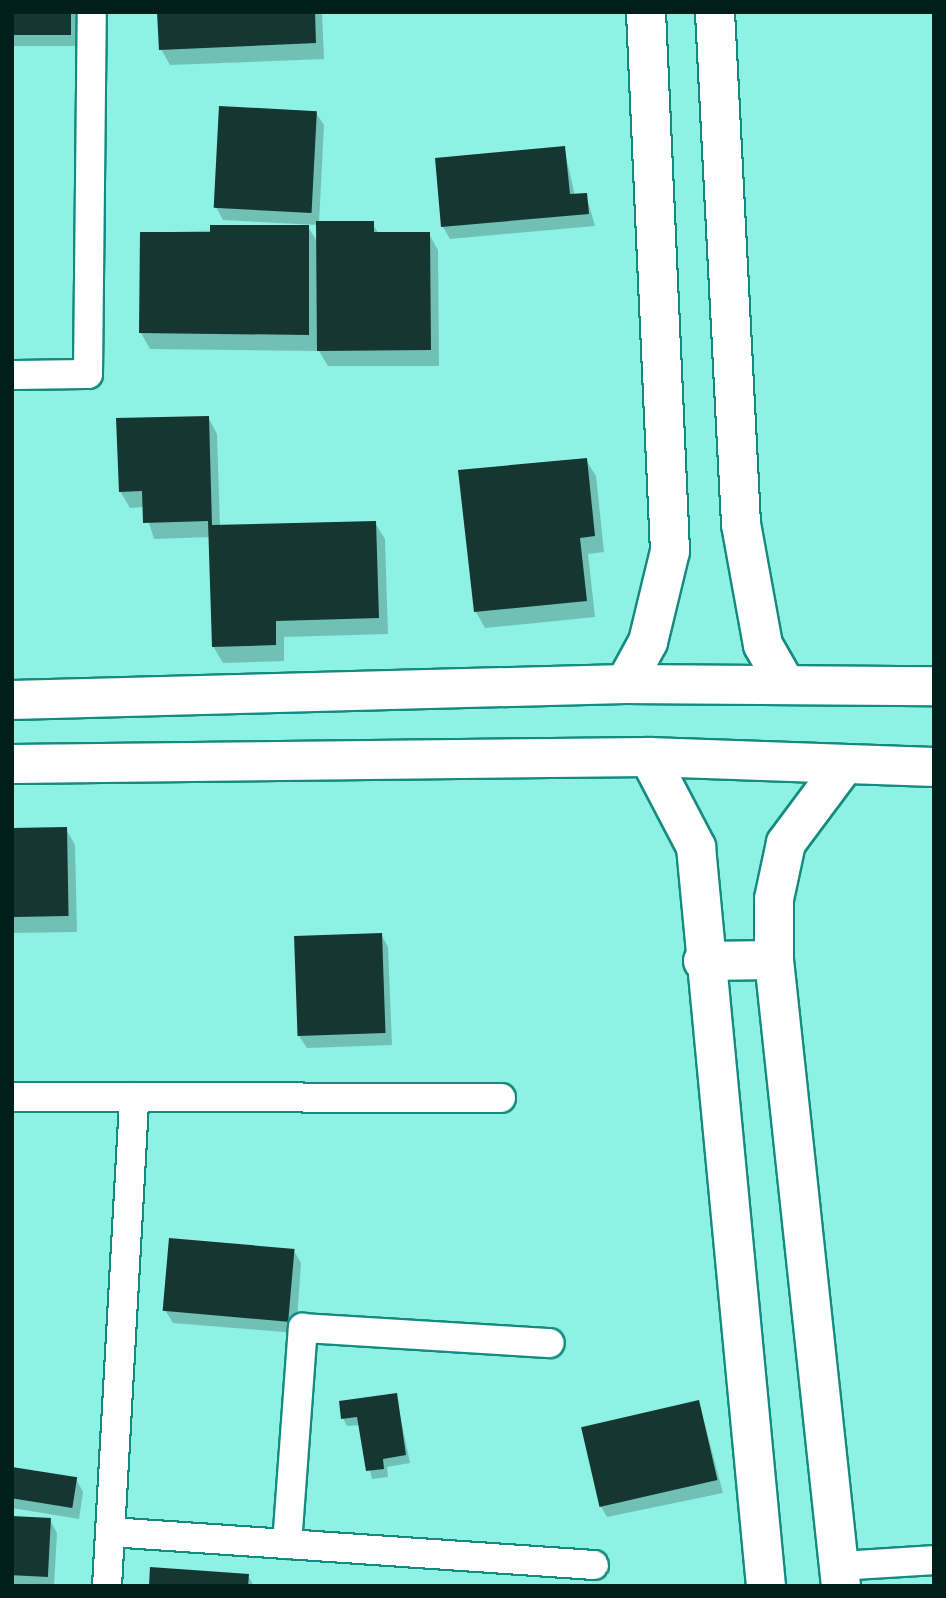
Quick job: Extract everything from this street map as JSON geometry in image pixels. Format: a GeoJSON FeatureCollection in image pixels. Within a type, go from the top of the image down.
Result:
{"type":"FeatureCollection","features":[{"type":"Feature","properties":{"kind":"main road"},"geometry":{"type":"LineString","coordinates":[[625,684],[648,642],[670,551],[646,12]]}},
{"type":"Feature","properties":{"kind":"main road"},"geometry":{"type":"LineString","coordinates":[[715,12],[741,524],[763,645],[786,685]]}},
{"type":"Feature","properties":{"kind":"main road"},"geometry":{"type":"LineString","coordinates":[[12,699],[625,684],[934,686]]}},
{"type":"Feature","properties":{"kind":"main road"},"geometry":{"type":"LineString","coordinates":[[12,764],[649,757],[842,768],[934,768]]}},
{"type":"Feature","properties":{"kind":"main road"},"geometry":{"type":"LineString","coordinates":[[649,757],[696,847],[703,961],[766,1586]]}},
{"type":"Feature","properties":{"kind":"main road"},"geometry":{"type":"LineString","coordinates":[[840,1576],[774,960],[774,899],[786,843],[842,768]]}},
{"type":"Feature","properties":{"kind":"main road"},"geometry":{"type":"LineString","coordinates":[[703,961],[774,960]]}},
{"type":"Feature","properties":{"kind":"street"},"geometry":{"type":"LineString","coordinates":[[12,375],[88,374],[92,12]]}},
{"type":"Feature","properties":{"kind":"street"},"geometry":{"type":"LineString","coordinates":[[12,1097],[500,1098]]}},
{"type":"Feature","properties":{"kind":"street"},"geometry":{"type":"LineString","coordinates":[[107,1586],[134,1097]]}},
{"type":"Feature","properties":{"kind":"street"},"geometry":{"type":"LineString","coordinates":[[287,1544],[303,1328],[551,1343]]}},
{"type":"Feature","properties":{"kind":"street"},"geometry":{"type":"LineString","coordinates":[[110,1532],[287,1544],[549,1574],[594,1565]]}},
{"type":"Feature","properties":{"kind":"street"},"geometry":{"type":"LineString","coordinates":[[840,1576],[934,1560]]}},
{"type":"Feature","properties":{"kind":"building"},"geometry":{"type":"Polygon","coordinates":[[[12,12],[71,12],[71,35],[12,35],[12,12]]]}},
{"type":"Feature","properties":{"kind":"building"},"geometry":{"type":"Polygon","coordinates":[[[157,12],[315,12],[316,43],[159,50],[157,12]]]}},
{"type":"Feature","properties":{"kind":"building"},"geometry":{"type":"Polygon","coordinates":[[[219,106],[317,111],[312,213],[214,208],[219,106]]]}},
{"type":"Feature","properties":{"kind":"building"},"geometry":{"type":"Polygon","coordinates":[[[565,146],[570,194],[587,193],[589,214],[441,227],[435,158],[565,146]]]}},
{"type":"Feature","properties":{"kind":"building"},"geometry":{"type":"Polygon","coordinates":[[[316,221],[374,221],[374,232],[430,232],[431,350],[317,351],[316,221]]]}},
{"type":"Feature","properties":{"kind":"building"},"geometry":{"type":"Polygon","coordinates":[[[210,225],[309,225],[309,335],[139,333],[140,232],[210,232],[210,225]]]}},
{"type":"Feature","properties":{"kind":"building"},"geometry":{"type":"Polygon","coordinates":[[[209,416],[212,525],[376,521],[379,618],[276,621],[276,645],[212,647],[208,521],[143,523],[142,491],[119,492],[116,418],[209,416]]]}},
{"type":"Feature","properties":{"kind":"building"},"geometry":{"type":"Polygon","coordinates":[[[587,458],[595,536],[580,538],[587,601],[474,612],[458,470],[587,458]]]}},
{"type":"Feature","properties":{"kind":"building"},"geometry":{"type":"Polygon","coordinates":[[[67,827],[69,916],[14,917],[12,828],[67,827]]]}},
{"type":"Feature","properties":{"kind":"building"},"geometry":{"type":"Polygon","coordinates":[[[382,933],[385,1033],[298,1036],[294,936],[382,933]]]}},
{"type":"Feature","properties":{"kind":"building"},"geometry":{"type":"Polygon","coordinates":[[[169,1238],[295,1249],[288,1322],[163,1311],[169,1238]]]}},
{"type":"Feature","properties":{"kind":"building"},"geometry":{"type":"Polygon","coordinates":[[[397,1393],[406,1455],[383,1459],[384,1469],[366,1471],[357,1417],[341,1419],[339,1401],[397,1393]]]}},
{"type":"Feature","properties":{"kind":"building"},"geometry":{"type":"Polygon","coordinates":[[[699,1400],[717,1480],[600,1507],[581,1427],[699,1400]]]}},
{"type":"Feature","properties":{"kind":"building"},"geometry":{"type":"Polygon","coordinates":[[[12,1467],[77,1477],[72,1508],[12,1498],[12,1467]]]}},
{"type":"Feature","properties":{"kind":"building"},"geometry":{"type":"Polygon","coordinates":[[[12,1516],[51,1518],[48,1577],[12,1575],[12,1516]]]}},
{"type":"Feature","properties":{"kind":"building"},"geometry":{"type":"Polygon","coordinates":[[[150,1567],[249,1574],[248,1586],[149,1586],[150,1567]]]}}]}
